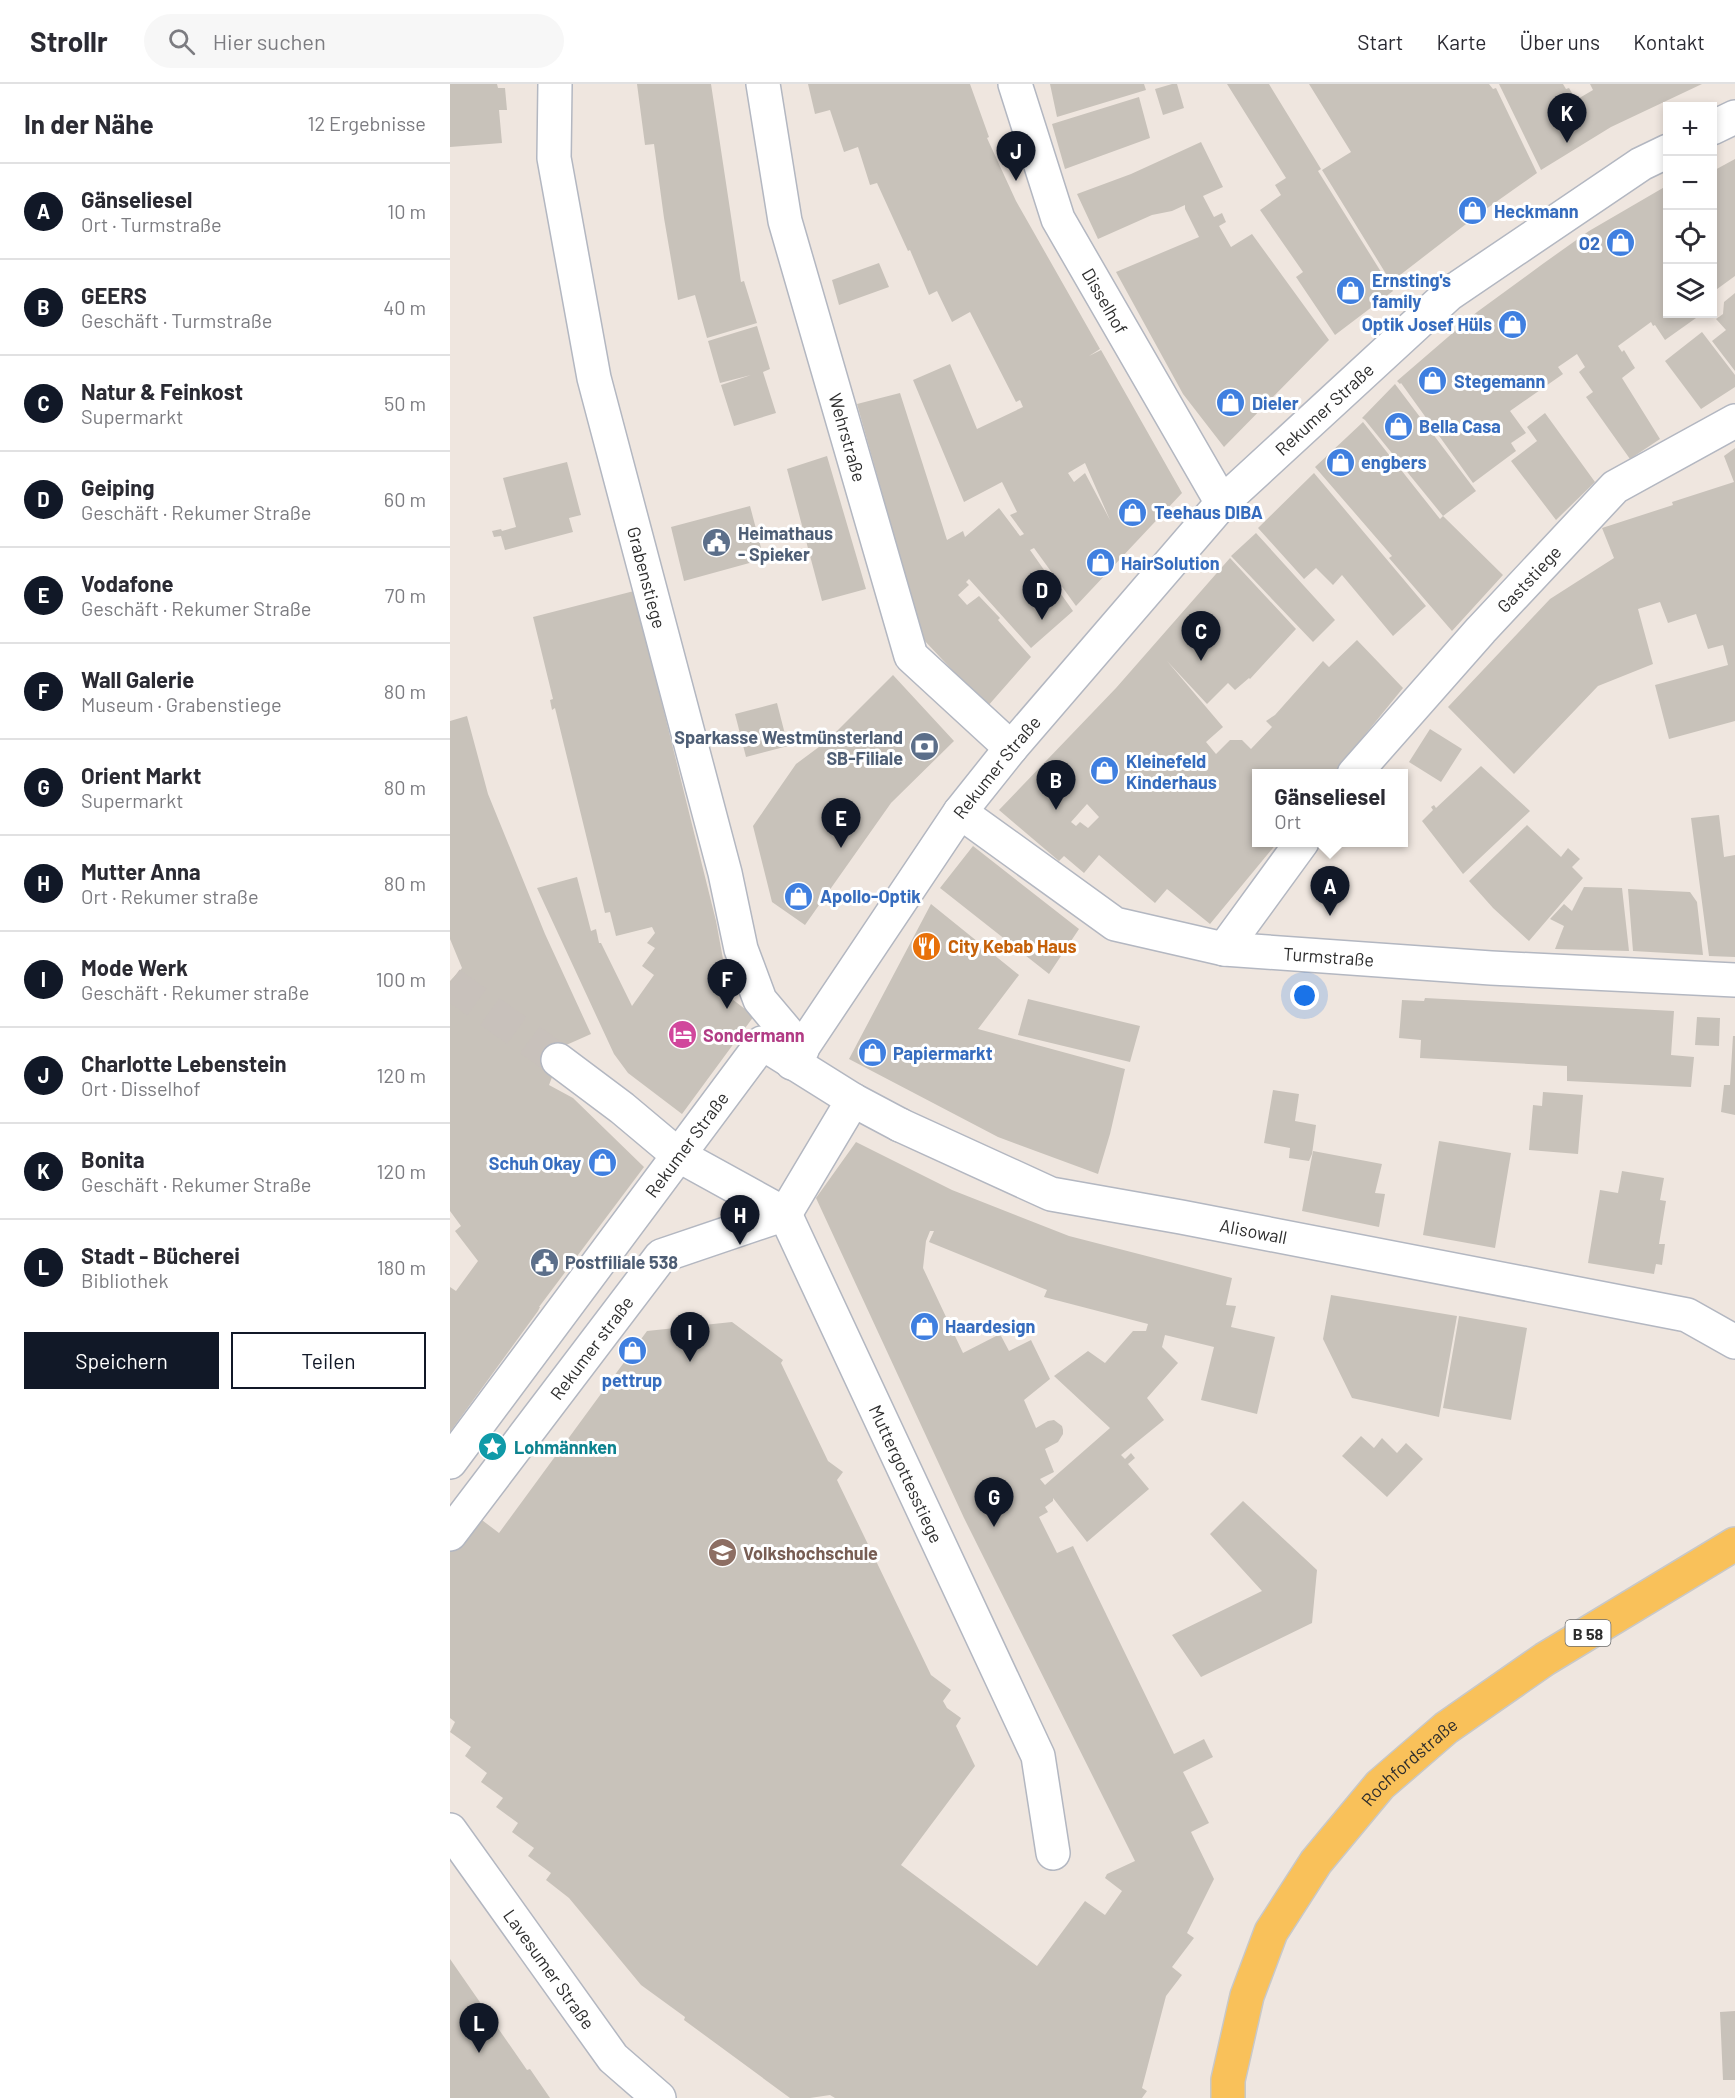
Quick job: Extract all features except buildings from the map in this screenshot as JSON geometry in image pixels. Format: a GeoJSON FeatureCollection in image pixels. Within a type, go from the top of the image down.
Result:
{"type":"FeatureCollection","features":[{"type":"Feature","properties":{"kind":"main road","name":"Rochfordstraße"},"geometry":{"type":"LineString","coordinates":[[1228,2098],[1228,2080],[1247,1996],[1270,1932],[1316,1862],[1380,1785],[1446,1728],[1545,1659],[1735,1544]]}},
{"type":"Feature","properties":{"kind":"street","name":"Grabenstiege"},"geometry":{"type":"LineString","coordinates":[[555,84],[554,159],[594,378],[725,873],[741,949],[760,1000],[797,1057]]}},
{"type":"Feature","properties":{"kind":"street","name":"Wehrstraße"},"geometry":{"type":"LineString","coordinates":[[763,84],[785,221],[911,656],[1011,748]]}},
{"type":"Feature","properties":{"kind":"street","name":"Disselhof"},"geometry":{"type":"LineString","coordinates":[[1015,84],[1058,219],[1222,503]]}},
{"type":"Feature","properties":{"kind":"street"},"geometry":{"type":"LineString","coordinates":[[1717,126],[1735,117]]}},
{"type":"Feature","properties":{"kind":"street","name":"Rekumer Straße"},"geometry":{"type":"LineString","coordinates":[[450,1462],[762,1043],[797,1057],[960,812],[1011,748],[1222,503],[1449,294],[1641,164],[1663,153]]}},
{"type":"Feature","properties":{"kind":"street","name":"Gaststiege"},"geometry":{"type":"LineString","coordinates":[[1358,769],[1481,630],[1615,487],[1735,420]]}},
{"type":"Feature","properties":{"kind":"street","name":"Turmstraße"},"geometry":{"type":"LineString","coordinates":[[960,812],[1115,924],[1224,949],[1491,968],[1735,980]]}},
{"type":"Feature","properties":{"kind":"street"},"geometry":{"type":"LineString","coordinates":[[1224,949],[1299,847]]}},
{"type":"Feature","properties":{"kind":"street","name":"Alisowall"},"geometry":{"type":"LineString","coordinates":[[797,1057],[853,1100],[900,1125],[1051,1194],[1687,1315],[1735,1342]]}},
{"type":"Feature","properties":{"kind":"street"},"geometry":{"type":"LineString","coordinates":[[558,1059],[678,1155],[785,1214],[853,1100]]}},
{"type":"Feature","properties":{"kind":"street","name":"Rekumer straße"},"geometry":{"type":"LineString","coordinates":[[450,1534],[661,1256],[785,1214]]}},
{"type":"Feature","properties":{"kind":"street","name":"Muttergottesstiege"},"geometry":{"type":"LineString","coordinates":[[785,1214],[1038,1756],[1053,1853]]}},
{"type":"Feature","properties":{"kind":"street","name":"Lavesumer Straße"},"geometry":{"type":"LineString","coordinates":[[450,1830],[613,2058],[659,2098]]}},
{"type":"Feature","properties":{"kind":"tunnel"},"geometry":{"type":"LineString","coordinates":[[450,983],[558,1060]]}},
{"type":"Feature","properties":{"kind":"place","name":"Bonita"},"geometry":{"type":"Point","coordinates":[1567,143]}},
{"type":"Feature","properties":{"kind":"place","name":"Charlotte Lebenstein"},"geometry":{"type":"Point","coordinates":[1016,181]}},
{"type":"Feature","properties":{"kind":"place","name":"Heckmann"},"geometry":{"type":"Point","coordinates":[1473,211]}},
{"type":"Feature","properties":{"kind":"place","name":"O2"},"geometry":{"type":"Point","coordinates":[1621,243]}},
{"type":"Feature","properties":{"kind":"place","name":"Ernsting's family"},"geometry":{"type":"Point","coordinates":[1351,290]}},
{"type":"Feature","properties":{"kind":"place","name":"Optik Josef Hüls"},"geometry":{"type":"Point","coordinates":[1513,324]}},
{"type":"Feature","properties":{"kind":"place","name":"Stegemann"},"geometry":{"type":"Point","coordinates":[1433,381]}},
{"type":"Feature","properties":{"kind":"place","name":"Dieler"},"geometry":{"type":"Point","coordinates":[1231,403]}},
{"type":"Feature","properties":{"kind":"place","name":"Bella Casa"},"geometry":{"type":"Point","coordinates":[1398,426]}},
{"type":"Feature","properties":{"kind":"place","name":"engbers"},"geometry":{"type":"Point","coordinates":[1340,462]}},
{"type":"Feature","properties":{"kind":"place","name":"Teehaus DIBA"},"geometry":{"type":"Point","coordinates":[1133,512]}},
{"type":"Feature","properties":{"kind":"place","name":"Heimathaus - Spieker"},"geometry":{"type":"Point","coordinates":[717,543]}},
{"type":"Feature","properties":{"kind":"place","name":"HairSolution"},"geometry":{"type":"Point","coordinates":[1100,563]}},
{"type":"Feature","properties":{"kind":"place","name":"Geiping"},"geometry":{"type":"Point","coordinates":[1042,620]}},
{"type":"Feature","properties":{"kind":"place","name":"Natur & Feinkost"},"geometry":{"type":"Point","coordinates":[1201,661]}},
{"type":"Feature","properties":{"kind":"place","name":"Sparkasse Westmünsterland SB-Filiale"},"geometry":{"type":"Point","coordinates":[924,747]}},
{"type":"Feature","properties":{"kind":"place","name":"Kleinefeld Kinderhaus"},"geometry":{"type":"Point","coordinates":[1105,771]}},
{"type":"Feature","properties":{"kind":"place","name":"GEERS"},"geometry":{"type":"Point","coordinates":[1056,810]}},
{"type":"Feature","properties":{"kind":"place","name":"Vodafone"},"geometry":{"type":"Point","coordinates":[841,848]}},
{"type":"Feature","properties":{"kind":"place","name":"Apollo-Optik"},"geometry":{"type":"Point","coordinates":[799,896]}},
{"type":"Feature","properties":{"kind":"place","name":"Gänseliesel"},"geometry":{"type":"Point","coordinates":[1330,916]}},
{"type":"Feature","properties":{"kind":"place","name":"City Kebab Haus"},"geometry":{"type":"Point","coordinates":[927,946]}},
{"type":"Feature","properties":{"kind":"place","name":"Wall Galerie"},"geometry":{"type":"Point","coordinates":[727,1009]}},
{"type":"Feature","properties":{"kind":"place","name":"Sondermann"},"geometry":{"type":"Point","coordinates":[682,1035]}},
{"type":"Feature","properties":{"kind":"place","name":"Papiermarkt"},"geometry":{"type":"Point","coordinates":[872,1053]}},
{"type":"Feature","properties":{"kind":"place","name":"Schuh Okay"},"geometry":{"type":"Point","coordinates":[602,1163]}},
{"type":"Feature","properties":{"kind":"place","name":"Mutter Anna"},"geometry":{"type":"Point","coordinates":[740,1245]}},
{"type":"Feature","properties":{"kind":"place","name":"Postfiliale 538"},"geometry":{"type":"Point","coordinates":[544,1262]}},
{"type":"Feature","properties":{"kind":"place","name":"Haardesign"},"geometry":{"type":"Point","coordinates":[924,1326]}},
{"type":"Feature","properties":{"kind":"place","name":"pettrup"},"geometry":{"type":"Point","coordinates":[632,1351]}},
{"type":"Feature","properties":{"kind":"place","name":"Mode Werk"},"geometry":{"type":"Point","coordinates":[690,1362]}},
{"type":"Feature","properties":{"kind":"place","name":"Lohmännken"},"geometry":{"type":"Point","coordinates":[493,1447]}},
{"type":"Feature","properties":{"kind":"place","name":"Orient Markt"},"geometry":{"type":"Point","coordinates":[994,1527]}},
{"type":"Feature","properties":{"kind":"place","name":"Volkshochschule"},"geometry":{"type":"Point","coordinates":[722,1553]}},
{"type":"Feature","properties":{"kind":"place","name":"Stadt - Bücherei"},"geometry":{"type":"Point","coordinates":[479,2053]}}]}
